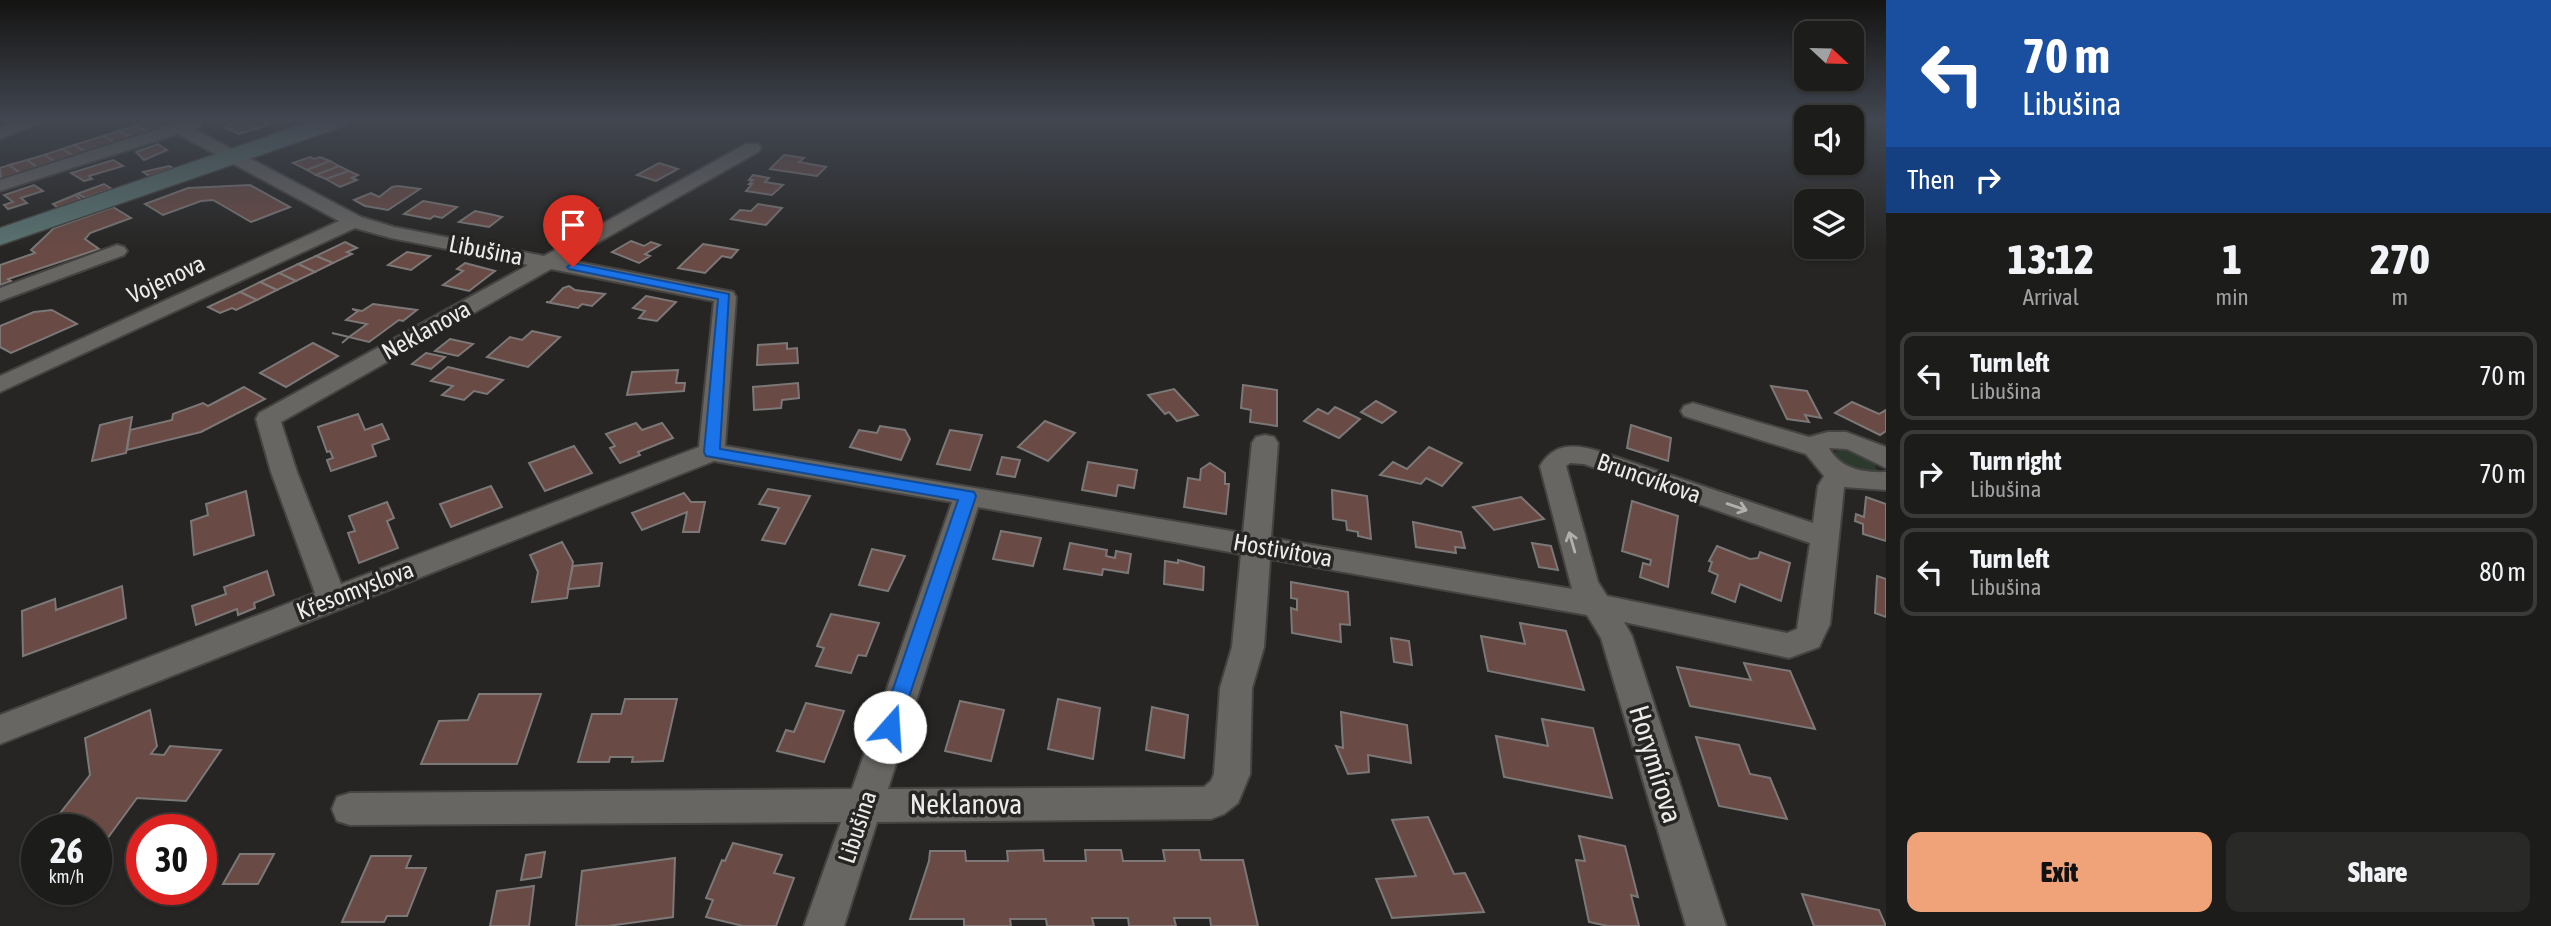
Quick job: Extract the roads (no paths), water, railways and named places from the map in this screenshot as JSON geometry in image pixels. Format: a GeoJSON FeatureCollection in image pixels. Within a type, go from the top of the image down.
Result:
{"type":"FeatureCollection","features":[{"type":"Feature","properties":{"kind":"main road"},"geometry":{"type":"LineString","coordinates":[[0,237],[217,163]]}},
{"type":"Feature","properties":{"kind":"street"},"geometry":{"type":"LineString","coordinates":[[0,186],[71,163]]}},
{"type":"Feature","properties":{"kind":"street","name":"Libušina"},"geometry":{"type":"LineString","coordinates":[[242,163],[354,221],[391,232],[724,296],[712,452]]}},
{"type":"Feature","properties":{"kind":"street","name":"Neklanova"},"geometry":{"type":"LineString","coordinates":[[332,599],[284,472],[268,419],[725,163]]}},
{"type":"Feature","properties":{"kind":"street","name":"Vojenova"},"geometry":{"type":"LineString","coordinates":[[0,384],[354,221]]}},
{"type":"Feature","properties":{"kind":"street"},"geometry":{"type":"LineString","coordinates":[[0,295],[117,251]]}},
{"type":"Feature","properties":{"kind":"street"},"geometry":{"type":"LineString","coordinates":[[1693,411],[1815,448],[1826,465],[1856,479],[1886,481]]}},
{"type":"Feature","properties":{"kind":"street"},"geometry":{"type":"LineString","coordinates":[[1815,448],[1819,442],[1843,440],[1860,444],[1886,459]]}},
{"type":"Feature","properties":{"kind":"street","name":"Neklanova"},"geometry":{"type":"LineString","coordinates":[[350,810],[1211,803],[1226,792],[1232,774],[1236,688],[1248,647],[1265,443]]}},
{"type":"Feature","properties":{"kind":"street"},"geometry":{"type":"LineString","coordinates":[[712,452],[968,496]]}},
{"type":"Feature","properties":{"kind":"street","name":"Křesomyslova"},"geometry":{"type":"LineString","coordinates":[[0,730],[712,452]]}},
{"type":"Feature","properties":{"kind":"street","name":"Bruncvíkova"},"geometry":{"type":"LineString","coordinates":[[1597,606],[1584,584],[1553,466],[1557,459],[1564,455],[1589,457],[1824,537]]}},
{"type":"Feature","properties":{"kind":"street"},"geometry":{"type":"LineString","coordinates":[[1597,606],[1789,646],[1808,638],[1815,624],[1831,486],[1840,473]]}},
{"type":"Feature","properties":{"kind":"street","name":"Libušina"},"geometry":{"type":"LineString","coordinates":[[824,926],[968,496]]}},
{"type":"Feature","properties":{"kind":"street","name":"Hostivítova"},"geometry":{"type":"LineString","coordinates":[[968,496],[1597,606]]}},
{"type":"Feature","properties":{"kind":"street","name":"Horymírova"},"geometry":{"type":"LineString","coordinates":[[1597,606],[1616,636],[1706,926]]}}]}
